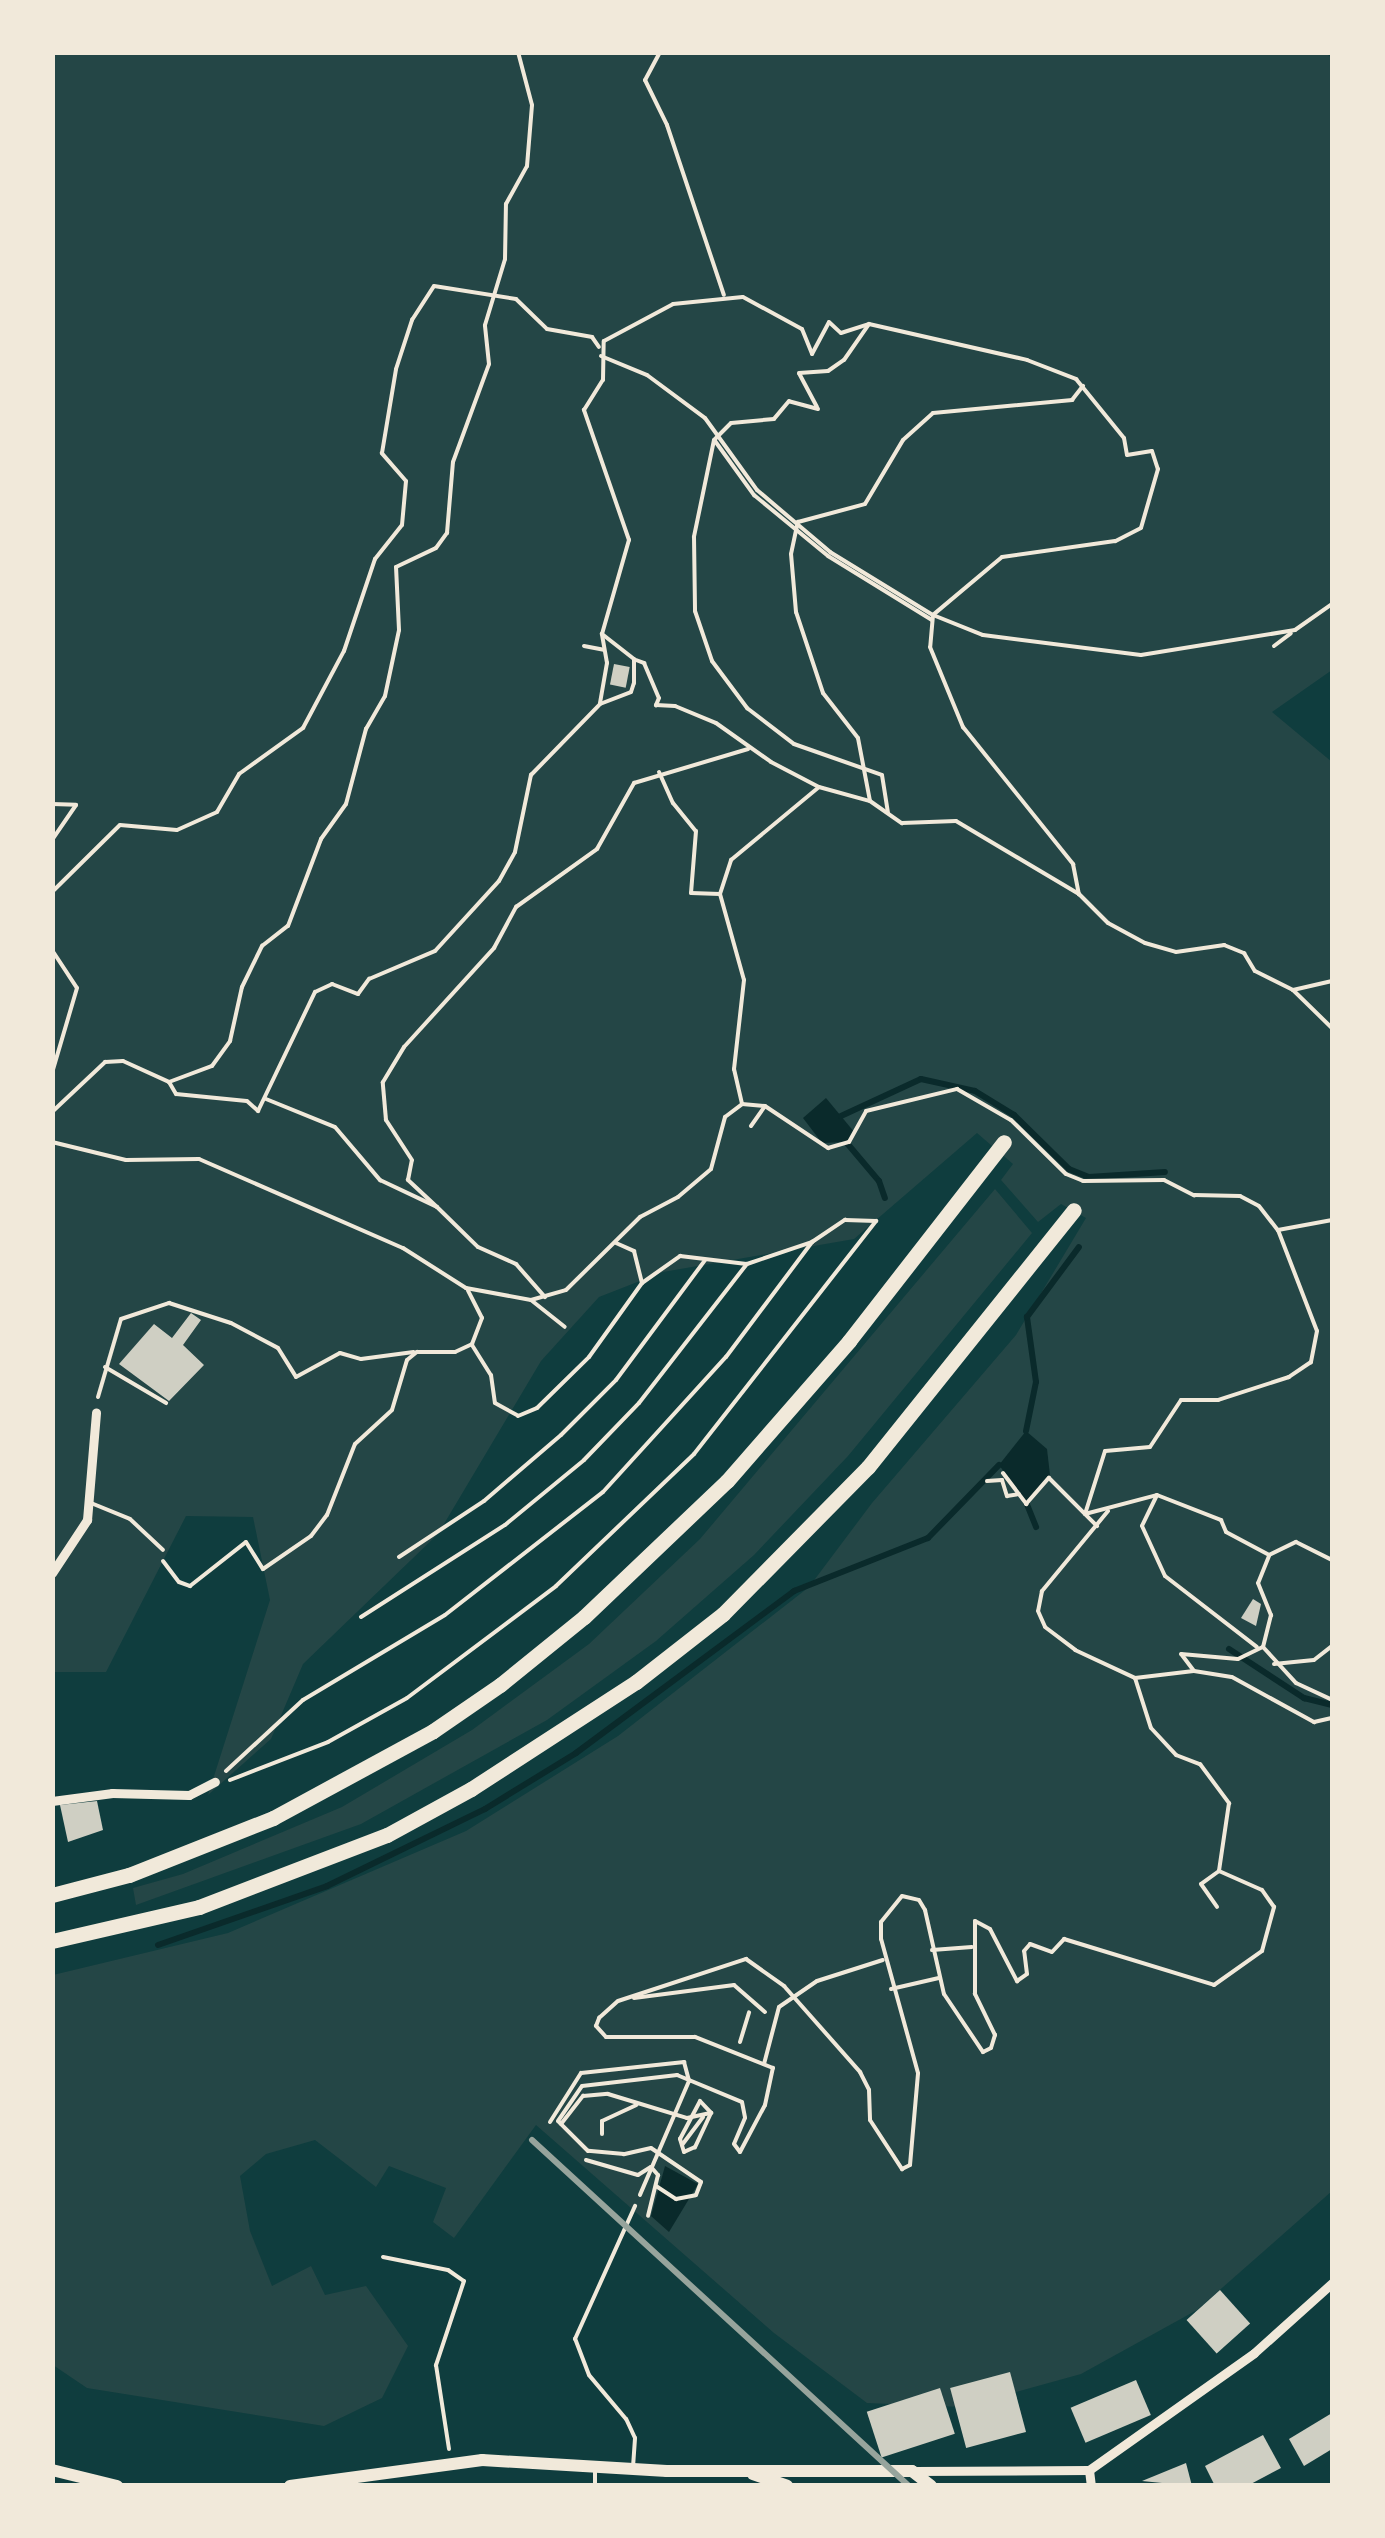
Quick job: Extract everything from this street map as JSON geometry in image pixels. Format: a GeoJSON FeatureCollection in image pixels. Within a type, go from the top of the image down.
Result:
{"type":"FeatureCollection","features":[{"type":"Feature","properties":{"kind":"highway"},"geometry":{"type":"LineString","coordinates":[[52,1894],[129,1875],[273,1818],[352,1778],[486,1694],[584,1618],[792,1409],[1004,1142]]}},
{"type":"Feature","properties":{"kind":"highway"},"geometry":{"type":"LineString","coordinates":[[52,1941],[134,1924],[300,1873],[387,1835],[515,1763],[636,1682],[723,1614],[868,1467],[1074,1210]]}},
{"type":"Feature","properties":{"kind":"main road"},"geometry":{"type":"LineString","coordinates":[[290,2486],[451,2464],[912,2472],[931,2486]]}},
{"type":"Feature","properties":{"kind":"main road"},"geometry":{"type":"LineString","coordinates":[[52,2470],[116,2486]]}},
{"type":"Feature","properties":{"kind":"main road"},"geometry":{"type":"LineString","coordinates":[[741,2470],[786,2486]]}},
{"type":"Feature","properties":{"kind":"main road"},"geometry":{"type":"LineString","coordinates":[[868,2486],[879,2474]]}},
{"type":"Feature","properties":{"kind":"street"},"geometry":{"type":"LineString","coordinates":[[52,1572],[80,1534],[91,1503],[96,1412]]}},
{"type":"Feature","properties":{"kind":"street"},"geometry":{"type":"LineString","coordinates":[[52,1801],[112,1793],[188,1795],[215,1782]]}},
{"type":"Feature","properties":{"kind":"street"},"geometry":{"type":"LineString","coordinates":[[912,2472],[1088,2470],[1254,2353],[1332,2284]]}},
{"type":"Feature","properties":{"kind":"street"},"geometry":{"type":"LineString","coordinates":[[1088,2470],[1091,2486]]}},
{"type":"Feature","properties":{"kind":"lane"},"geometry":{"type":"LineString","coordinates":[[91,1503],[130,1519],[163,1550]]}},
{"type":"Feature","properties":{"kind":"lane"},"geometry":{"type":"LineString","coordinates":[[633,2467],[635,2438],[626,2419],[588,2375],[575,2338],[635,2206]]}},
{"type":"Feature","properties":{"kind":"lane"},"geometry":{"type":"LineString","coordinates":[[595,2467],[595,2486]]}},
{"type":"Feature","properties":{"kind":"path"},"geometry":{"type":"LineString","coordinates":[[169,1082],[212,1066],[230,1041],[242,987],[262,946],[288,926],[321,839],[346,804],[366,728],[384,696],[399,630],[392,582],[396,567],[436,548],[447,533],[453,462],[490,364],[485,325],[506,259],[506,204],[527,166],[532,105],[518,52]]}},
{"type":"Feature","properties":{"kind":"path"},"geometry":{"type":"LineString","coordinates":[[660,52],[645,80],[667,125],[724,297]]}},
{"type":"Feature","properties":{"kind":"path"},"geometry":{"type":"LineString","coordinates":[[52,892],[120,825],[177,830],[217,812],[239,774],[303,728],[344,652],[375,558],[402,525],[406,481],[382,453],[396,369],[412,320],[434,286],[493,292],[516,299],[547,330],[592,337],[600,352],[603,380],[584,410],[629,540],[602,634],[600,704]]}},
{"type":"Feature","properties":{"kind":"path"},"geometry":{"type":"LineString","coordinates":[[600,352],[673,304],[742,297],[792,321],[812,354],[828,334],[826,322],[841,333],[869,324],[1027,360],[1083,386],[1124,438],[1128,455],[1152,450],[1158,469],[1141,528],[1114,541],[1002,558],[932,617],[930,647],[963,728],[1073,864],[1079,894]]}},
{"type":"Feature","properties":{"kind":"path"},"geometry":{"type":"LineString","coordinates":[[869,324],[844,360],[828,371],[799,373],[818,409],[789,402],[774,418],[731,423],[716,438],[700,490],[690,572],[712,661],[747,708],[794,744],[850,768],[867,767],[882,776],[888,814]]}},
{"type":"Feature","properties":{"kind":"path"},"geometry":{"type":"LineString","coordinates":[[600,352],[647,376],[716,438],[757,490],[830,552],[932,617]]}},
{"type":"Feature","properties":{"kind":"path"},"geometry":{"type":"LineString","coordinates":[[798,522],[866,504],[903,440],[932,412],[1072,400],[1083,386]]}},
{"type":"Feature","properties":{"kind":"path"},"geometry":{"type":"LineString","coordinates":[[716,438],[754,494],[871,585],[932,617],[983,634],[1141,655],[1294,630]]}},
{"type":"Feature","properties":{"kind":"path"},"geometry":{"type":"LineString","coordinates":[[798,522],[791,554],[796,612],[823,692],[858,738],[867,767],[870,802]]}},
{"type":"Feature","properties":{"kind":"path"},"geometry":{"type":"LineString","coordinates":[[1274,646],[1332,604]]}},
{"type":"Feature","properties":{"kind":"path"},"geometry":{"type":"LineString","coordinates":[[602,634],[644,663],[653,706],[675,706],[716,723],[748,749],[819,787],[870,802],[902,822],[956,821],[1079,894],[1118,930],[1176,952],[1224,945],[1294,990],[1332,1028]]}},
{"type":"Feature","properties":{"kind":"path"},"geometry":{"type":"LineString","coordinates":[[584,646],[604,650]]}},
{"type":"Feature","properties":{"kind":"path"},"geometry":{"type":"LineString","coordinates":[[52,1112],[105,1062],[123,1061],[169,1082],[176,1094],[248,1101],[258,1110],[315,992],[332,984],[358,994],[368,980],[435,951],[499,881],[515,852],[530,775],[600,704],[631,692],[634,659]]}},
{"type":"Feature","properties":{"kind":"path"},"geometry":{"type":"LineString","coordinates":[[546,1298],[516,1264],[478,1247],[408,1180],[412,1160],[386,1120],[383,1082],[446,993],[494,948],[516,907],[547,880],[583,864],[634,783],[660,772],[748,749]]}},
{"type":"Feature","properties":{"kind":"path"},"geometry":{"type":"LineString","coordinates":[[660,772],[672,803],[696,831],[691,892],[720,894]]}},
{"type":"Feature","properties":{"kind":"path"},"geometry":{"type":"LineString","coordinates":[[742,1104],[734,1069],[744,980],[720,894],[730,860],[819,787]]}},
{"type":"Feature","properties":{"kind":"path"},"geometry":{"type":"LineString","coordinates":[[52,804],[76,805],[52,840]]}},
{"type":"Feature","properties":{"kind":"path"},"geometry":{"type":"LineString","coordinates":[[52,950],[77,988],[52,1073]]}},
{"type":"Feature","properties":{"kind":"path"},"geometry":{"type":"LineString","coordinates":[[1294,990],[1332,981]]}},
{"type":"Feature","properties":{"kind":"path"},"geometry":{"type":"LineString","coordinates":[[466,1288],[532,1300],[566,1290],[640,1217],[678,1197],[710,1169],[725,1117],[742,1104],[765,1106],[806,1127],[819,1144],[847,1144],[866,1111],[957,1089],[1011,1120],[1066,1174],[1082,1181],[1164,1180],[1194,1195],[1240,1196],[1259,1206],[1278,1230],[1318,1330],[1311,1362],[1290,1377],[1218,1400],[1182,1400],[1150,1447],[1105,1450],[1085,1514]]}},
{"type":"Feature","properties":{"kind":"path"},"geometry":{"type":"LineString","coordinates":[[266,1098],[335,1127],[380,1180],[437,1207]]}},
{"type":"Feature","properties":{"kind":"path"},"geometry":{"type":"LineString","coordinates":[[751,1126],[765,1106]]}},
{"type":"Feature","properties":{"kind":"path"},"geometry":{"type":"LineString","coordinates":[[52,1142],[126,1160],[198,1159],[437,1264],[480,1303],[482,1318],[472,1344],[456,1352],[361,1359],[340,1353],[296,1377],[278,1348],[231,1322],[170,1303],[121,1319],[102,1370],[96,1412]]}},
{"type":"Feature","properties":{"kind":"path"},"geometry":{"type":"LineString","coordinates":[[215,1782],[250,1777],[407,1698],[586,1559],[694,1454],[876,1221],[845,1220],[812,1242],[748,1264],[680,1256],[642,1283],[588,1357],[538,1408],[518,1416],[495,1403],[491,1375],[472,1344]]}},
{"type":"Feature","properties":{"kind":"path"},"geometry":{"type":"LineString","coordinates":[[1278,1230],[1332,1220]]}},
{"type":"Feature","properties":{"kind":"path"},"geometry":{"type":"LineString","coordinates":[[215,1782],[303,1700],[445,1615],[603,1492],[702,1386],[812,1242]]}},
{"type":"Feature","properties":{"kind":"path"},"geometry":{"type":"LineString","coordinates":[[616,1243],[634,1252],[642,1283]]}},
{"type":"Feature","properties":{"kind":"path"},"geometry":{"type":"LineString","coordinates":[[398,1556],[484,1501],[561,1435],[628,1366],[706,1259]]}},
{"type":"Feature","properties":{"kind":"path"},"geometry":{"type":"LineString","coordinates":[[361,1617],[491,1535],[584,1460],[640,1403],[748,1264]]}},
{"type":"Feature","properties":{"kind":"path"},"geometry":{"type":"LineString","coordinates":[[532,1300],[565,1327]]}},
{"type":"Feature","properties":{"kind":"path"},"geometry":{"type":"LineString","coordinates":[[163,1550],[158,1554],[179,1582],[190,1586],[246,1542],[263,1569],[311,1536],[328,1515],[354,1444],[392,1410],[407,1360],[417,1352]]}},
{"type":"Feature","properties":{"kind":"path"},"geometry":{"type":"LineString","coordinates":[[102,1370],[115,1367],[166,1403]]}},
{"type":"Feature","properties":{"kind":"path"},"geometry":{"type":"LineString","coordinates":[[1003,1473],[1026,1504],[1049,1478],[1097,1526]]}},
{"type":"Feature","properties":{"kind":"path"},"geometry":{"type":"LineString","coordinates":[[987,1481],[1002,1480],[1008,1496],[1018,1494]]}},
{"type":"Feature","properties":{"kind":"path"},"geometry":{"type":"LineString","coordinates":[[1085,1514],[1157,1495],[1221,1520],[1226,1532],[1269,1555]]}},
{"type":"Feature","properties":{"kind":"path"},"geometry":{"type":"LineString","coordinates":[[1157,1495],[1142,1526],[1165,1576],[1260,1647],[1274,1664],[1332,1700]]}},
{"type":"Feature","properties":{"kind":"path"},"geometry":{"type":"LineString","coordinates":[[1108,1511],[1042,1591],[1038,1611],[1045,1627],[1075,1650],[1135,1678],[1194,1672],[1232,1676],[1314,1722],[1332,1718]]}},
{"type":"Feature","properties":{"kind":"path"},"geometry":{"type":"LineString","coordinates":[[1194,1672],[1181,1654],[1238,1659],[1260,1647],[1271,1615],[1258,1583],[1269,1555],[1296,1542],[1332,1560]]}},
{"type":"Feature","properties":{"kind":"path"},"geometry":{"type":"LineString","coordinates":[[1274,1664],[1314,1660],[1332,1646]]}},
{"type":"Feature","properties":{"kind":"path"},"geometry":{"type":"LineString","coordinates":[[1135,1678],[1152,1728],[1176,1754],[1200,1764],[1229,1803],[1219,1872],[1200,1884],[1217,1907]]}},
{"type":"Feature","properties":{"kind":"path"},"geometry":{"type":"LineString","coordinates":[[561,2124],[582,2086],[677,2074],[742,2102],[745,2118],[734,2144],[740,2152],[764,2105],[773,2068],[695,2037],[606,2037],[596,2026],[598,2018],[629,1998],[746,1959],[784,1986],[860,2072],[870,2090],[870,2120],[902,2168],[910,2165],[918,2073],[884,1960],[881,1922],[902,1896],[919,1900],[925,1910],[939,1978],[961,2027],[983,2052],[992,2048],[994,2035],[975,1994],[973,1925],[981,1920],[1013,1980],[1020,1981],[1030,1944],[1052,1952],[1060,1942],[1214,1986],[1262,1951],[1274,1908],[1262,1890],[1219,1872]]}},
{"type":"Feature","properties":{"kind":"path"},"geometry":{"type":"LineString","coordinates":[[932,1950],[972,1947]]}},
{"type":"Feature","properties":{"kind":"path"},"geometry":{"type":"LineString","coordinates":[[764,2064],[779,2007],[804,1990],[884,1960]]}},
{"type":"Feature","properties":{"kind":"path"},"geometry":{"type":"LineString","coordinates":[[894,1989],[939,1978]]}},
{"type":"Feature","properties":{"kind":"path"},"geometry":{"type":"LineString","coordinates":[[629,1998],[734,1985],[766,2012]]}},
{"type":"Feature","properties":{"kind":"path"},"geometry":{"type":"LineString","coordinates":[[740,2042],[748,2012]]}},
{"type":"Feature","properties":{"kind":"path"},"geometry":{"type":"LineString","coordinates":[[550,2122],[581,2073],[684,2062],[688,2081],[635,2206]]}},
{"type":"Feature","properties":{"kind":"path"},"geometry":{"type":"LineString","coordinates":[[561,2124],[583,2096],[608,2094],[686,2118],[708,2114]]}},
{"type":"Feature","properties":{"kind":"path"},"geometry":{"type":"LineString","coordinates":[[700,2101],[708,2114],[695,2148],[684,2152],[686,2118],[700,2101]]}},
{"type":"Feature","properties":{"kind":"path"},"geometry":{"type":"LineString","coordinates":[[602,2134],[602,2121],[638,2105]]}},
{"type":"Feature","properties":{"kind":"path"},"geometry":{"type":"LineString","coordinates":[[682,2145],[708,2114]]}},
{"type":"Feature","properties":{"kind":"path"},"geometry":{"type":"LineString","coordinates":[[561,2124],[588,2150],[658,2151],[702,2182],[696,2195],[676,2199],[656,2186]]}},
{"type":"Feature","properties":{"kind":"path"},"geometry":{"type":"LineString","coordinates":[[586,2160],[638,2175],[651,2168]]}},
{"type":"Feature","properties":{"kind":"path"},"geometry":{"type":"LineString","coordinates":[[648,2216],[656,2186],[651,2168]]}},
{"type":"Feature","properties":{"kind":"path"},"geometry":{"type":"LineString","coordinates":[[384,2257],[448,2270],[464,2281],[436,2365],[451,2464]]}},
{"type":"Feature","properties":{"kind":"shaded area"},"geometry":{"type":"Polygon","coordinates":[[[1324,52],[1332,58],[1332,670],[1272,712],[1332,762],[1332,2191],[1197,2310],[1081,2374],[961,2407],[867,2403],[774,2333],[536,2125],[454,2238],[433,2222],[446,2188],[389,2166],[376,2187],[315,2140],[266,2154],[240,2176],[250,2231],[272,2286],[311,2266],[325,2295],[366,2286],[408,2346],[382,2398],[324,2426],[87,2388],[53,2365],[53,1975],[228,1933],[466,1831],[618,1736],[809,1587],[872,1503],[1016,1335],[1086,1218],[1061,1204],[1038,1222],[1001,1180],[1013,1164],[977,1133],[854,1239],[663,1272],[599,1297],[541,1361],[438,1534],[303,1664],[271,1739],[208,1795],[270,1600],[253,1517],[186,1516],[106,1672],[53,1672],[53,53],[1324,52]]]}},
{"type":"Feature","properties":{"kind":"shaded area"},"geometry":{"type":"Polygon","coordinates":[[[826,1098],[855,1133],[846,1142],[822,1143],[803,1118],[826,1098]]]}},
{"type":"Feature","properties":{"kind":"shaded area"},"geometry":{"type":"Polygon","coordinates":[[[995,1189],[1032,1233],[848,1456],[754,1555],[656,1641],[547,1720],[361,1824],[136,1905],[133,1888],[183,1874],[342,1807],[472,1730],[589,1644],[700,1539],[995,1189]]]}},
{"type":"Feature","properties":{"kind":"shaded area"},"geometry":{"type":"Polygon","coordinates":[[[1026,1431],[1047,1449],[1050,1475],[1026,1502],[999,1465],[1026,1431]]]}},
{"type":"Feature","properties":{"kind":"shaded area"},"geometry":{"type":"Polygon","coordinates":[[[665,2166],[698,2184],[669,2232],[651,2216],[665,2166]]]}},
{"type":"Feature","properties":{"kind":"building"},"geometry":{"type":"Polygon","coordinates":[[[614,664],[630,667],[626,688],[610,685],[614,664]]]}},
{"type":"Feature","properties":{"kind":"building"},"geometry":{"type":"Polygon","coordinates":[[[191,1313],[201,1320],[183,1345],[204,1365],[169,1401],[119,1364],[154,1324],[172,1338],[191,1313]]]}},
{"type":"Feature","properties":{"kind":"building"},"geometry":{"type":"Polygon","coordinates":[[[1253,1599],[1261,1604],[1256,1626],[1241,1618],[1253,1599]]]}},
{"type":"Feature","properties":{"kind":"building"},"geometry":{"type":"Polygon","coordinates":[[[97,1801],[103,1830],[68,1842],[60,1805],[97,1801]]]}},
{"type":"Feature","properties":{"kind":"building"},"geometry":{"type":"Polygon","coordinates":[[[1220,2290],[1250,2323],[1217,2354],[1187,2320],[1220,2290]]]}},
{"type":"Feature","properties":{"kind":"building"},"geometry":{"type":"Polygon","coordinates":[[[1010,2372],[1026,2432],[966,2448],[950,2388],[1010,2372]]]}},
{"type":"Feature","properties":{"kind":"building"},"geometry":{"type":"Polygon","coordinates":[[[1136,2380],[1151,2415],[1085,2443],[1071,2408],[1136,2380]]]}},
{"type":"Feature","properties":{"kind":"building"},"geometry":{"type":"Polygon","coordinates":[[[940,2388],[955,2434],[882,2457],[867,2412],[940,2388]]]}},
{"type":"Feature","properties":{"kind":"building"},"geometry":{"type":"Polygon","coordinates":[[[1332,2413],[1332,2449],[1304,2466],[1289,2439],[1332,2413]]]}},
{"type":"Feature","properties":{"kind":"building"},"geometry":{"type":"Polygon","coordinates":[[[1263,2435],[1281,2468],[1247,2486],[1215,2486],[1205,2466],[1263,2435]]]}},
{"type":"Feature","properties":{"kind":"building"},"geometry":{"type":"Polygon","coordinates":[[[1186,2463],[1192,2486],[1142,2481],[1186,2463]]]}},
{"type":"Feature","properties":{"kind":"waterway"},"geometry":{"type":"LineString","coordinates":[[841,1116],[921,1079],[975,1091],[1014,1115],[1069,1169],[1089,1177],[1165,1172]]}},
{"type":"Feature","properties":{"kind":"waterway"},"geometry":{"type":"LineString","coordinates":[[846,1142],[879,1181],[885,1198]]}},
{"type":"Feature","properties":{"kind":"waterway"},"geometry":{"type":"LineString","coordinates":[[1026,1431],[1036,1382],[1027,1317],[1079,1247]]}},
{"type":"Feature","properties":{"kind":"waterway"},"geometry":{"type":"LineString","coordinates":[[158,1945],[327,1886],[485,1809],[576,1753],[794,1591],[928,1538],[999,1465]]}},
{"type":"Feature","properties":{"kind":"waterway"},"geometry":{"type":"LineString","coordinates":[[1026,1502],[1036,1527]]}},
{"type":"Feature","properties":{"kind":"waterway"},"geometry":{"type":"LineString","coordinates":[[1229,1649],[1304,1698],[1332,1705]]}},
{"type":"Feature","properties":{"kind":"railway"},"geometry":{"type":"LineString","coordinates":[[532,2140],[909,2486]]}}]}
